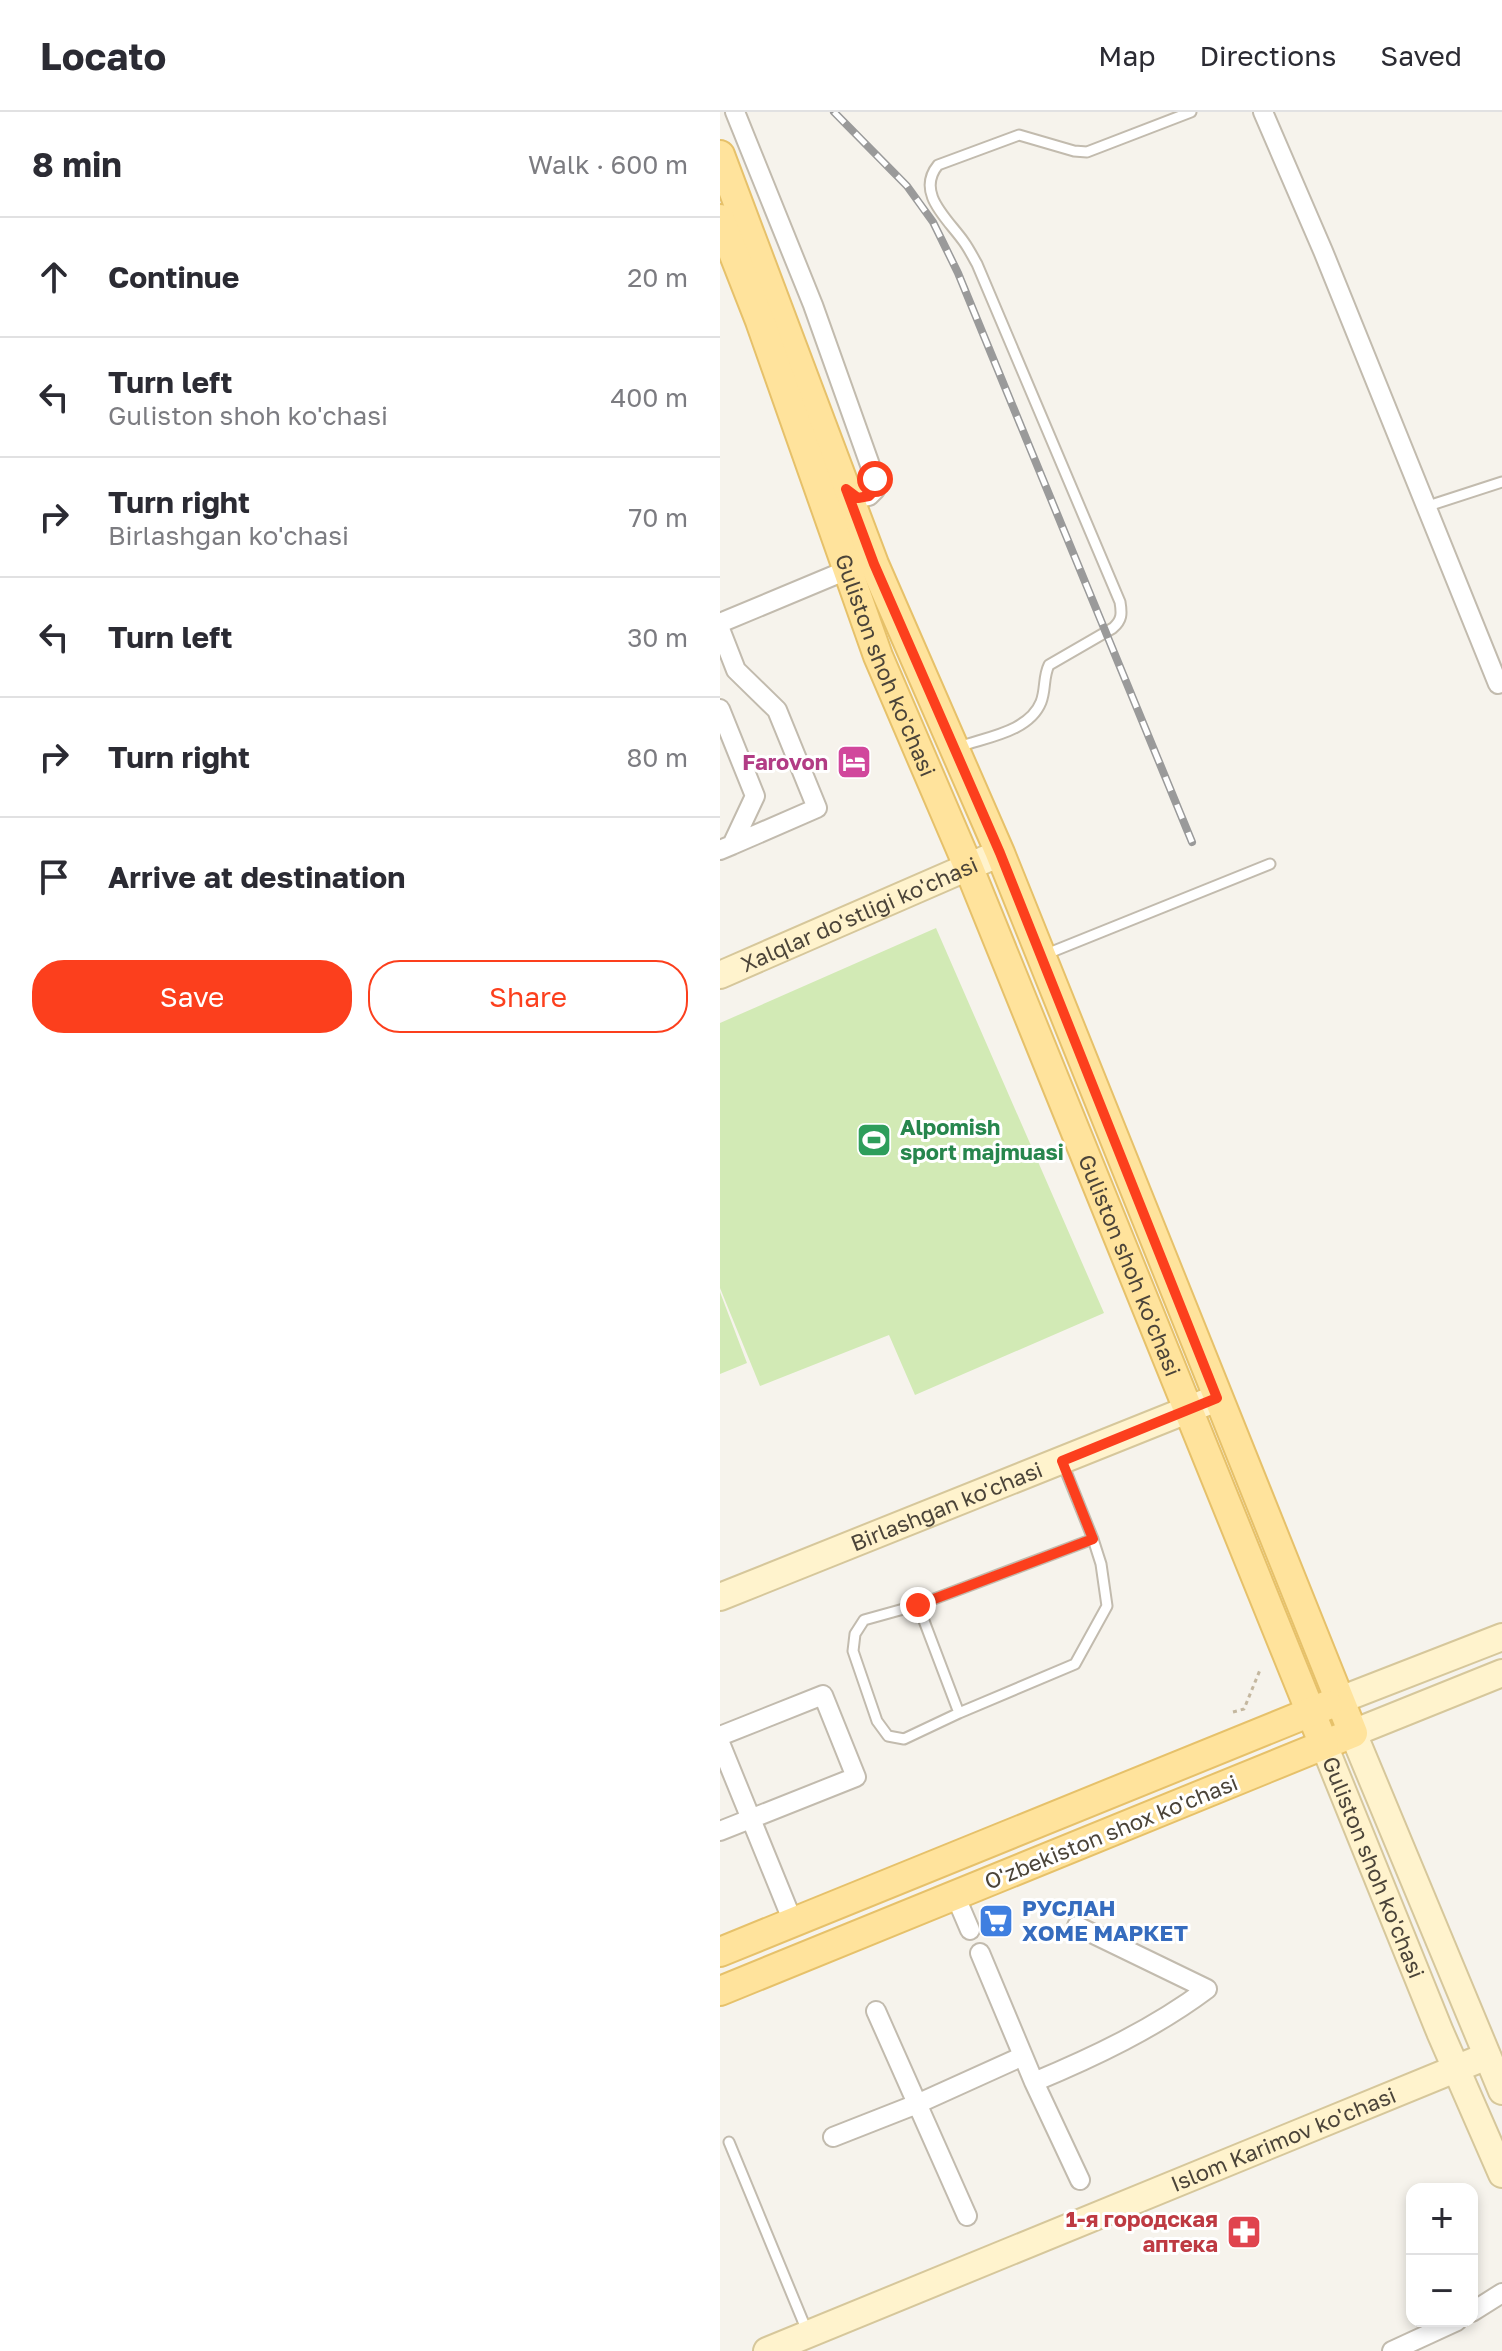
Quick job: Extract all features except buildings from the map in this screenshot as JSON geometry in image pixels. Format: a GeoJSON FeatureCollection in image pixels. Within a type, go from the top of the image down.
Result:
{"type":"FeatureCollection","features":[{"type":"Feature","properties":{"kind":"main road","name":"Guliston shoh ko'chasi"},"geometry":{"type":"LineString","coordinates":[[720,155],[847,570],[878,656],[968,866],[1324,1745]]}},
{"type":"Feature","properties":{"kind":"main road","name":"Guliston shoh ko'chasi"},"geometry":{"type":"LineString","coordinates":[[720,219],[770,317],[846,489],[874,564],[1000,853],[1353,1733]]}},
{"type":"Feature","properties":{"kind":"main road","name":"O'zbekiston shox ko'chasi"},"geometry":{"type":"LineString","coordinates":[[720,1952],[1340,1700]]}},
{"type":"Feature","properties":{"kind":"main road","name":"O'zbekiston shox ko'chasi"},"geometry":{"type":"LineString","coordinates":[[720,1991],[1353,1733]]}},
{"type":"Feature","properties":{"kind":"main road"},"geometry":{"type":"LineString","coordinates":[[1261,1734],[1274,1765]]}},
{"type":"Feature","properties":{"kind":"street"},"geometry":{"type":"LineString","coordinates":[[735,112],[813,305],[875,479],[875,490],[869,496],[858,498],[846,489]]}},
{"type":"Feature","properties":{"kind":"street"},"geometry":{"type":"LineString","coordinates":[[1263,112],[1323,251],[1498,684]]}},
{"type":"Feature","properties":{"kind":"street"},"geometry":{"type":"LineString","coordinates":[[726,847],[817,808],[777,710],[736,670],[720,626],[847,570]]}},
{"type":"Feature","properties":{"kind":"street"},"geometry":{"type":"LineString","coordinates":[[720,709],[755,796],[726,847]]}},
{"type":"Feature","properties":{"kind":"street","name":"Xalqlar do'stligi ko'chasi"},"geometry":{"type":"LineString","coordinates":[[720,975],[1000,853]]}},
{"type":"Feature","properties":{"kind":"street","name":"Birlashgan ko'chasi"},"geometry":{"type":"LineString","coordinates":[[720,1597],[1217,1398]]}},
{"type":"Feature","properties":{"kind":"street","name":"O'zbekiston shox ko'chasi"},"geometry":{"type":"LineString","coordinates":[[1340,1700],[1502,1637]]}},
{"type":"Feature","properties":{"kind":"street","name":"O'zbekiston shox ko'chasi"},"geometry":{"type":"LineString","coordinates":[[1353,1733],[1502,1673]]}},
{"type":"Feature","properties":{"kind":"street"},"geometry":{"type":"LineString","coordinates":[[1396,1679],[1408,1710]]}},
{"type":"Feature","properties":{"kind":"street"},"geometry":{"type":"LineString","coordinates":[[720,1736],[823,1695],[856,1777],[720,1831]]}},
{"type":"Feature","properties":{"kind":"street","name":"Guliston shoh ko'chasi"},"geometry":{"type":"LineString","coordinates":[[1353,1733],[1502,2091]]}},
{"type":"Feature","properties":{"kind":"street"},"geometry":{"type":"LineString","coordinates":[[720,1743],[793,1922]]}},
{"type":"Feature","properties":{"kind":"street","name":"Guliston shoh ko'chasi"},"geometry":{"type":"LineString","coordinates":[[1324,1745],[1502,2174]]}},
{"type":"Feature","properties":{"kind":"street"},"geometry":{"type":"LineString","coordinates":[[955,1895],[970,1930]]}},
{"type":"Feature","properties":{"kind":"street"},"geometry":{"type":"LineString","coordinates":[[1034,2082],[1092,2057],[1178,2010],[1207,1989],[1077,1926]]}},
{"type":"Feature","properties":{"kind":"street"},"geometry":{"type":"LineString","coordinates":[[980,1953],[1034,2082],[1080,2180]]}},
{"type":"Feature","properties":{"kind":"street"},"geometry":{"type":"LineString","coordinates":[[876,2011],[967,2216]]}},
{"type":"Feature","properties":{"kind":"street"},"geometry":{"type":"LineString","coordinates":[[833,2137],[917,2104],[1023,2056]]}},
{"type":"Feature","properties":{"kind":"street","name":"Islom Karimov ko'chasi"},"geometry":{"type":"LineString","coordinates":[[767,2351],[1487,2056]]}},
{"type":"Feature","properties":{"kind":"street"},"geometry":{"type":"LineString","coordinates":[[1478,2308],[1502,2293]]}},
{"type":"Feature","properties":{"kind":"street"},"geometry":{"type":"LineString","coordinates":[[1392,2351],[1444,2327]]}},
{"type":"Feature","properties":{"kind":"lane"},"geometry":{"type":"LineString","coordinates":[[953,749],[1017,727],[1030,718],[1044,695],[1044,675],[1049,665],[1113,628],[1120,622],[1122,613],[977,264],[965,242],[933,201],[931,173],[938,165],[1019,135],[1087,152],[1191,112]]}},
{"type":"Feature","properties":{"kind":"lane"},"geometry":{"type":"LineString","coordinates":[[1425,507],[1502,482]]}},
{"type":"Feature","properties":{"kind":"lane"},"geometry":{"type":"LineString","coordinates":[[1041,956],[1270,864]]}},
{"type":"Feature","properties":{"kind":"lane"},"geometry":{"type":"LineString","coordinates":[[1062,1461],[1093,1539],[1101,1564],[1107,1606],[1075,1664],[904,1739],[888,1736],[877,1721],[853,1651],[855,1634],[864,1620],[918,1605],[1093,1539]]}},
{"type":"Feature","properties":{"kind":"lane"},"geometry":{"type":"LineString","coordinates":[[918,1605],[959,1713]]}},
{"type":"Feature","properties":{"kind":"lane"},"geometry":{"type":"LineString","coordinates":[[729,2142],[808,2334]]}},
{"type":"Feature","properties":{"kind":"path"},"geometry":{"type":"LineString","coordinates":[[1233,1712],[1244,1709],[1260,1670]]}},
{"type":"Feature","properties":{"kind":"green space","name":"Alpomish sport majmuasi"},"geometry":{"type":"Polygon","coordinates":[[[936,928],[1104,1313],[915,1395],[889,1335],[760,1386],[720,1288],[720,1023],[936,928]]]}},
{"type":"Feature","properties":{"kind":"green space"},"geometry":{"type":"Polygon","coordinates":[[[720,1292],[747,1363],[720,1374],[720,1292]]]}},
{"type":"Feature","properties":{"kind":"railway"},"geometry":{"type":"LineString","coordinates":[[834,112],[907,186],[933,222],[958,273],[1192,842]]}},
{"type":"Feature","properties":{"kind":"place","name":"Farovon"},"geometry":{"type":"Point","coordinates":[854,762]}},
{"type":"Feature","properties":{"kind":"place","name":"Alpomish sport majmuasi"},"geometry":{"type":"Point","coordinates":[874,1140]}},
{"type":"Feature","properties":{"kind":"place","name":"РУСЛАН ХОМЕ МАРКЕТ"},"geometry":{"type":"Point","coordinates":[996,1921]}},
{"type":"Feature","properties":{"kind":"place","name":"1-я городская аптека"},"geometry":{"type":"Point","coordinates":[1244,2232]}},
{"type":"Feature","properties":{"kind":"route"},"geometry":{"type":"LineString","coordinates":[[875,479],[875,490],[869,496],[858,498],[846,489],[874,564],[1000,853],[1217,1398],[1062,1461],[1093,1539],[918,1605]]}}]}
